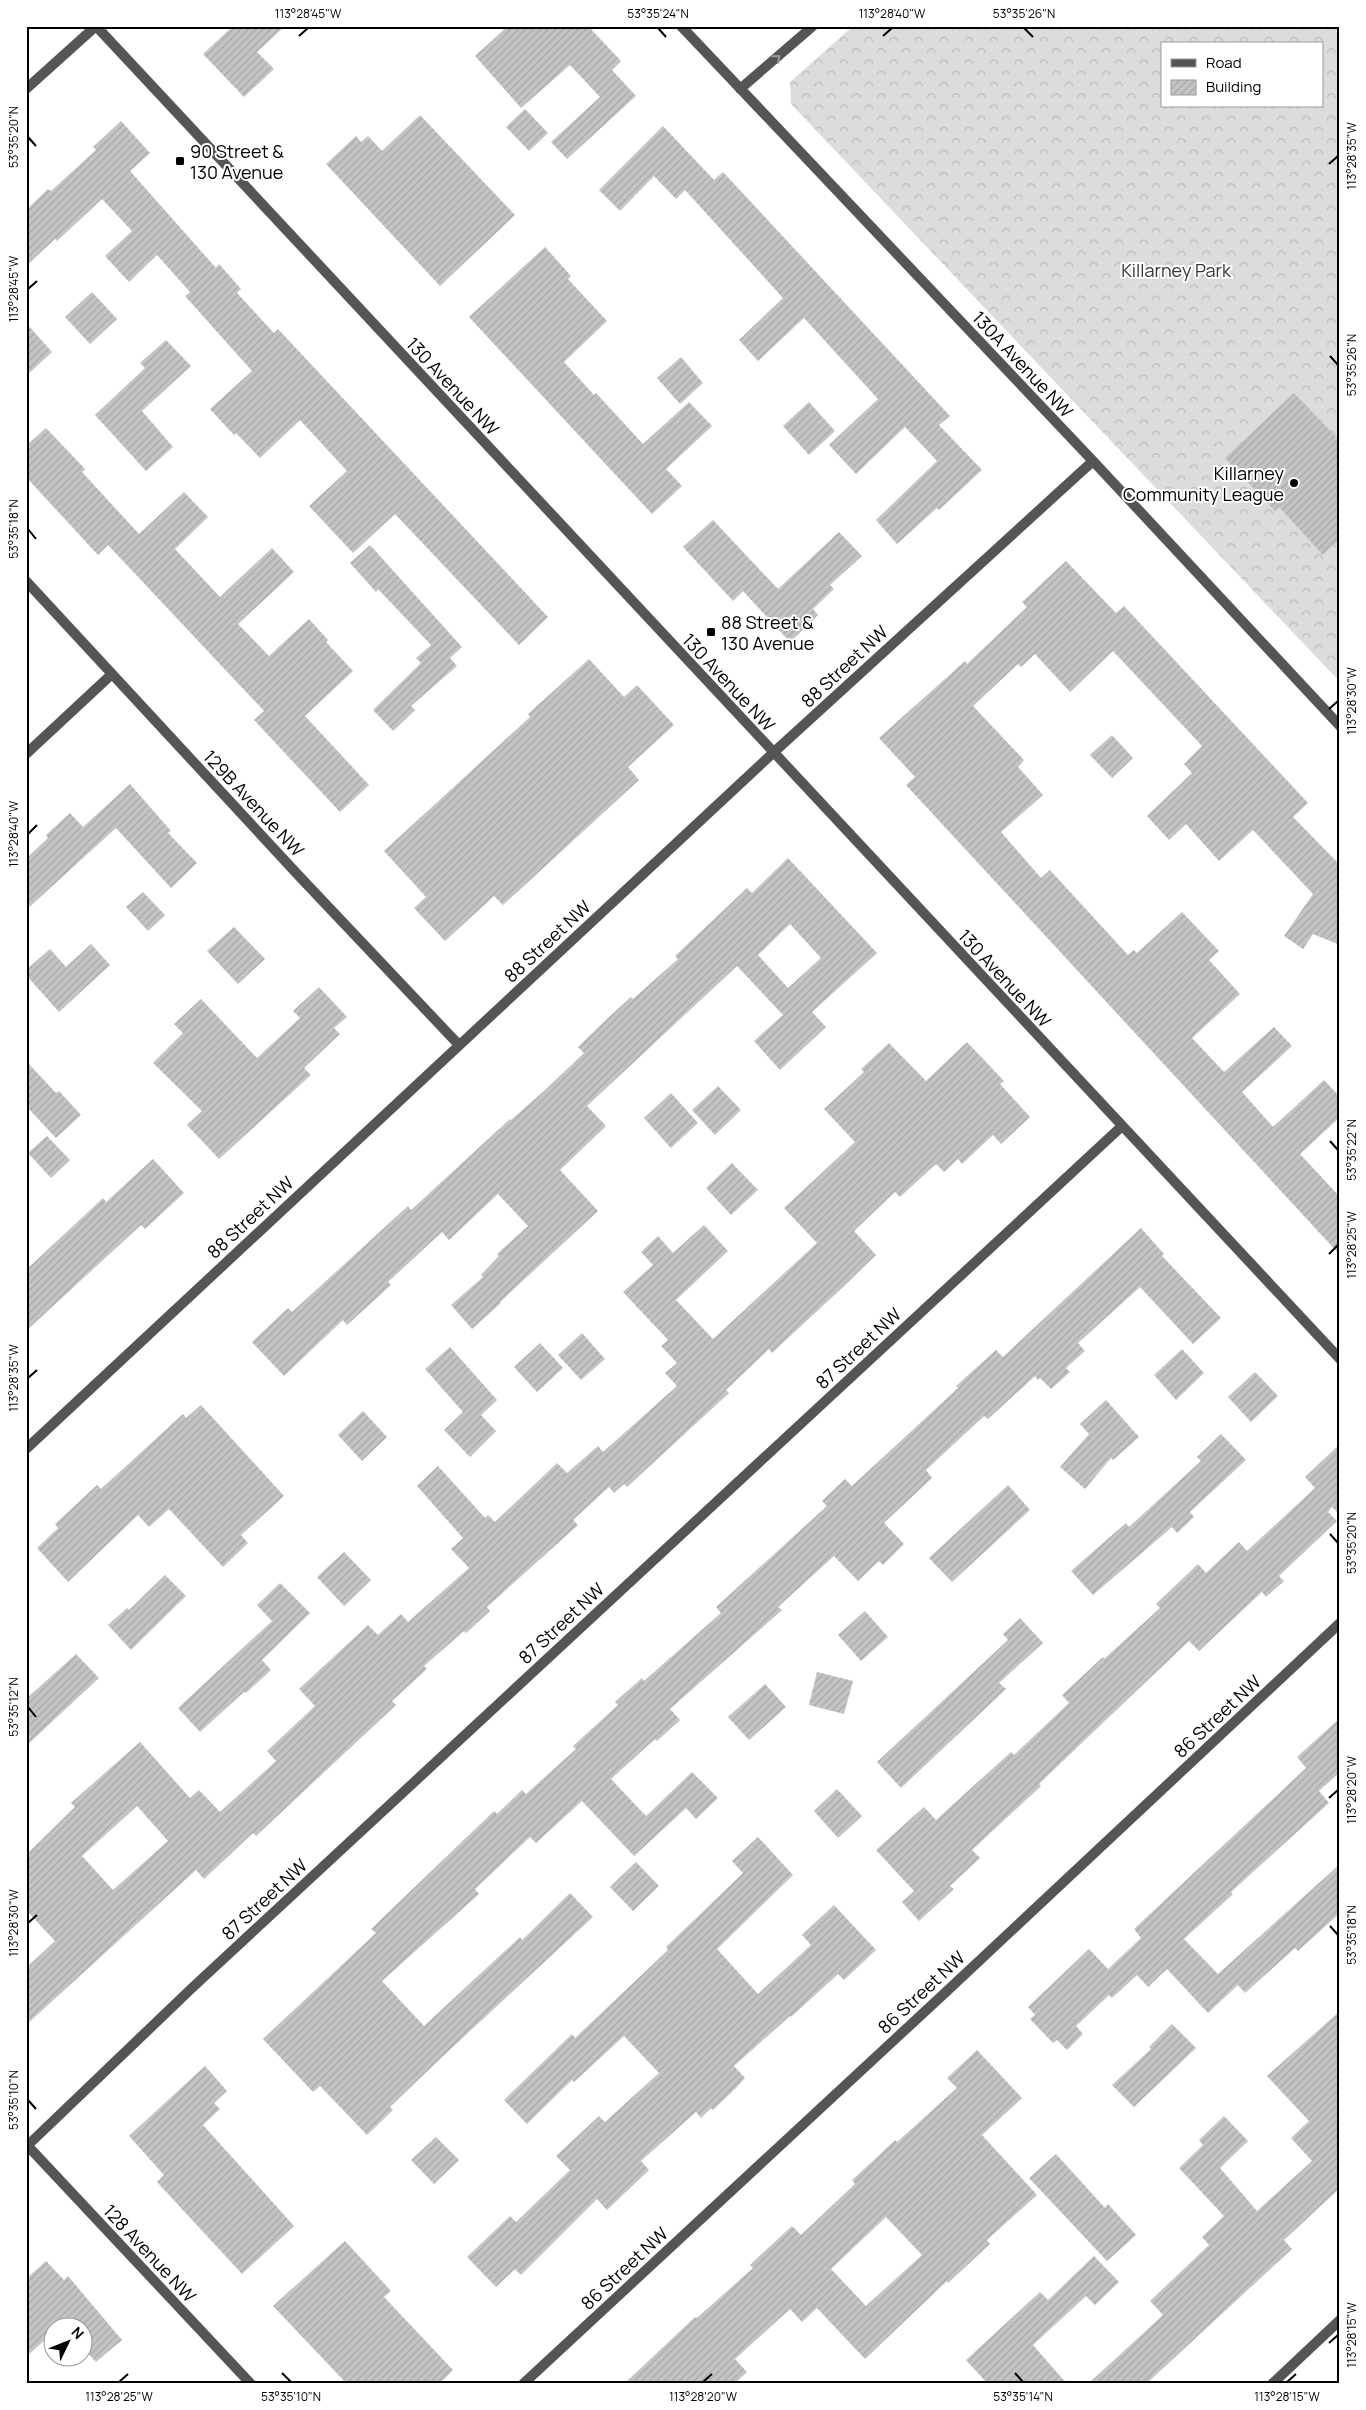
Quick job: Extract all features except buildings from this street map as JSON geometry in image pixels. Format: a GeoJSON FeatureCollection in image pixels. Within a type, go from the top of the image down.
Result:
{"type":"FeatureCollection","features":[{"type":"Feature","properties":{"kind":"street"},"geometry":{"type":"LineString","coordinates":[[26,89],[96,26]]}},
{"type":"Feature","properties":{"kind":"street","name":"130 Avenue NW"},"geometry":{"type":"LineString","coordinates":[[96,26],[1120,1126],[1340,1359]]}},
{"type":"Feature","properties":{"kind":"street","name":"130A Avenue NW"},"geometry":{"type":"LineString","coordinates":[[681,26],[1093,461],[1340,726]]}},
{"type":"Feature","properties":{"kind":"street"},"geometry":{"type":"LineString","coordinates":[[740,89],[813,26]]}},
{"type":"Feature","properties":{"kind":"street","name":"88 Street NW"},"geometry":{"type":"LineString","coordinates":[[26,1449],[773,753],[1093,461]]}},
{"type":"Feature","properties":{"kind":"street","name":"129B Avenue NW"},"geometry":{"type":"LineString","coordinates":[[26,581],[300,877],[459,1045]]}},
{"type":"Feature","properties":{"kind":"street"},"geometry":{"type":"LineString","coordinates":[[26,754],[112,674]]}},
{"type":"Feature","properties":{"kind":"street","name":"87 Street NW"},"geometry":{"type":"LineString","coordinates":[[27,2145],[192,1988],[1120,1126]]}},
{"type":"Feature","properties":{"kind":"street","name":"86 Street NW"},"geometry":{"type":"LineString","coordinates":[[523,2384],[947,1991],[1340,1622]]}},
{"type":"Feature","properties":{"kind":"street","name":"128 Avenue NW"},"geometry":{"type":"LineString","coordinates":[[27,2145],[251,2384]]}},
{"type":"Feature","properties":{"kind":"street"},"geometry":{"type":"LineString","coordinates":[[1272,2384],[1340,2320]]}},
{"type":"Feature","properties":{"kind":"green space","name":"Killarney Park"},"geometry":{"type":"Polygon","coordinates":[[[853,26],[1340,26],[1340,682],[791,104],[790,82],[853,26]]]}},
{"type":"Feature","properties":{"kind":"place","name":"90 Street & 130 Avenue"},"geometry":{"type":"Point","coordinates":[180,161]}},
{"type":"Feature","properties":{"kind":"place","name":"Killarney Community League"},"geometry":{"type":"Point","coordinates":[1294,483]}},
{"type":"Feature","properties":{"kind":"place","name":"88 Street & 130 Avenue"},"geometry":{"type":"Point","coordinates":[711,632]}}]}
